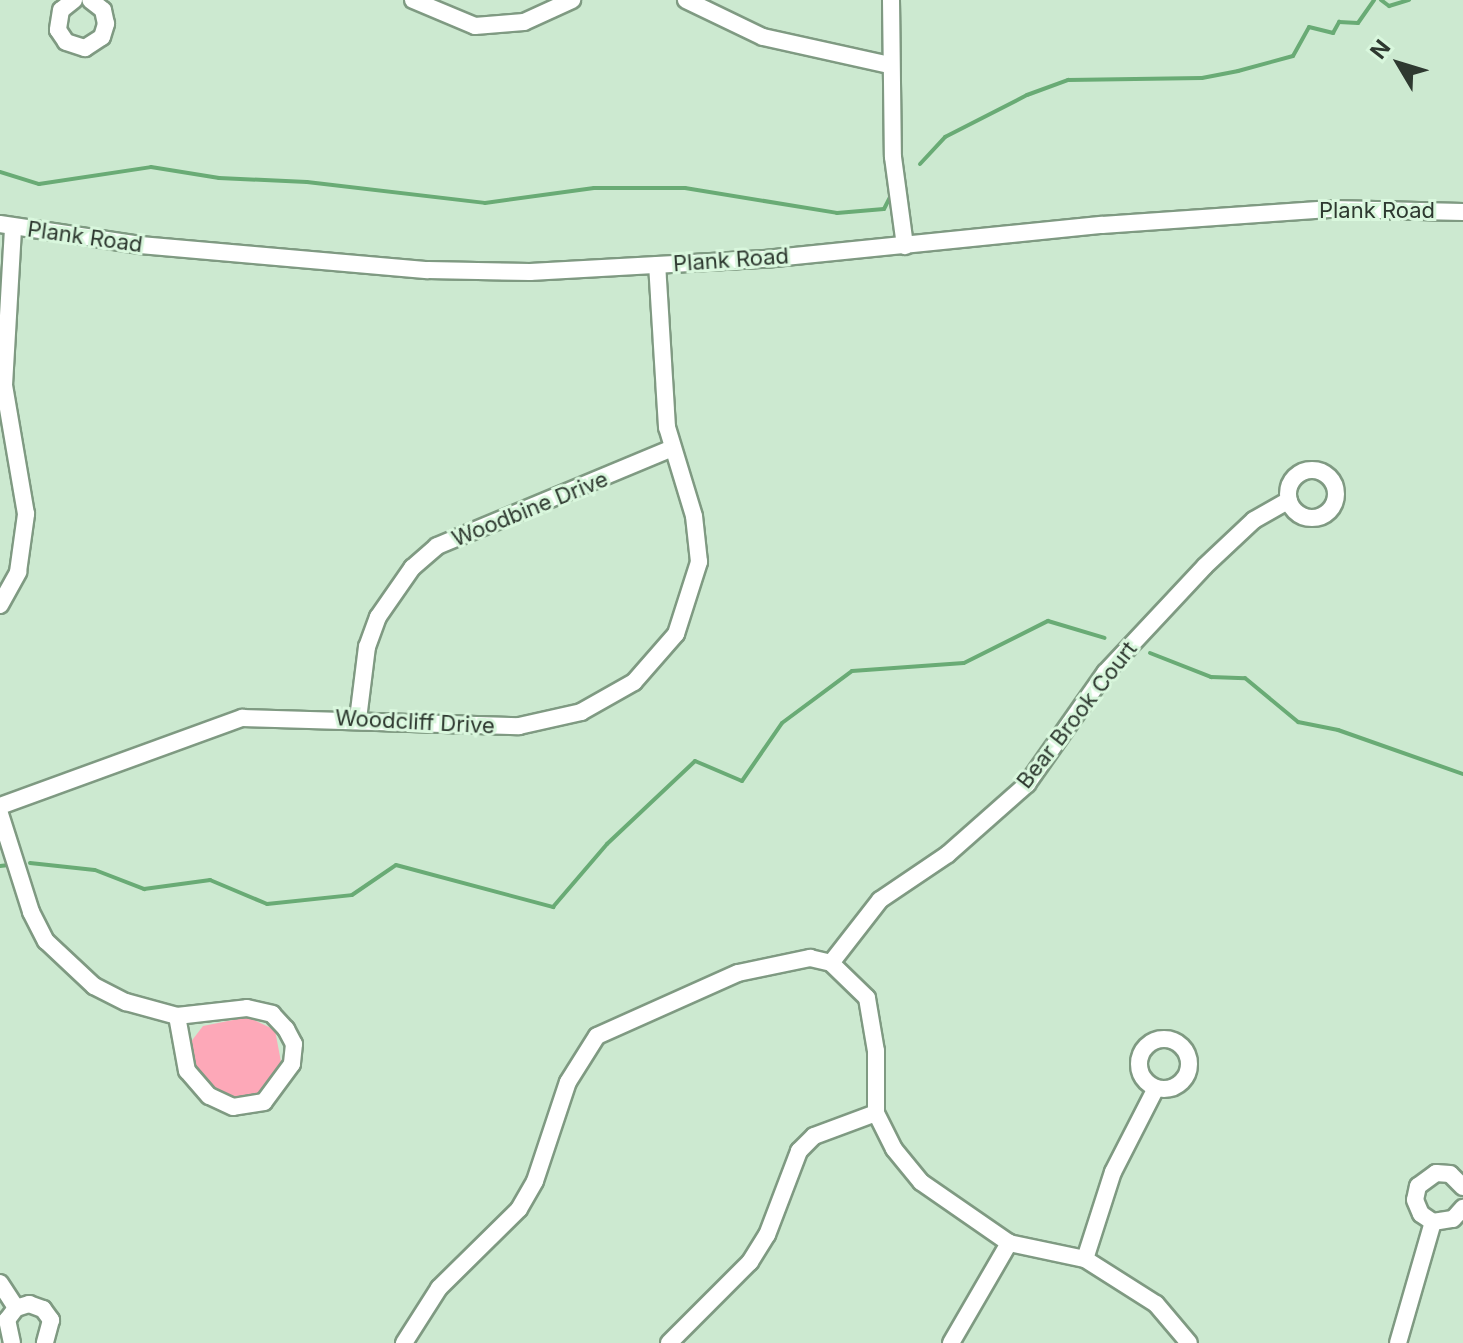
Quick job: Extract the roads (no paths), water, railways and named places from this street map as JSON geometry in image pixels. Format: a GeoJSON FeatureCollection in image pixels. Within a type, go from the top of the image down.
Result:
{"type":"FeatureCollection","features":[{"type":"Feature","properties":{"kind":"street"},"geometry":{"type":"LineString","coordinates":[[61,3],[61,37],[78,47],[92,46],[106,24],[103,10],[90,0]]}},
{"type":"Feature","properties":{"kind":"street"},"geometry":{"type":"LineString","coordinates":[[413,0],[475,26],[524,22],[572,0]]}},
{"type":"Feature","properties":{"kind":"street"},"geometry":{"type":"LineString","coordinates":[[686,0],[763,37],[889,65]]}},
{"type":"Feature","properties":{"kind":"street"},"geometry":{"type":"LineString","coordinates":[[891,0],[889,65],[905,246]]}},
{"type":"Feature","properties":{"kind":"street","name":"Plank Road"},"geometry":{"type":"LineString","coordinates":[[7,226],[140,245],[428,270],[657,265],[905,246],[1102,225],[1332,209],[1463,212]]}},
{"type":"Feature","properties":{"kind":"street"},"geometry":{"type":"LineString","coordinates":[[0,605],[18,572],[26,514],[4,385],[7,226]]}},
{"type":"Feature","properties":{"kind":"street","name":"Woodcliff Drive"},"geometry":{"type":"LineString","coordinates":[[0,806],[242,718],[519,726],[581,712],[634,682],[676,634],[696,583],[699,540],[670,449],[657,265]]}},
{"type":"Feature","properties":{"kind":"street","name":"Woodbine Drive"},"geometry":{"type":"LineString","coordinates":[[358,719],[367,647],[378,617],[392,593],[428,553],[670,449]]}},
{"type":"Feature","properties":{"kind":"street","name":"Bear Brook Court"},"geometry":{"type":"LineString","coordinates":[[831,963],[880,900],[948,854],[1027,784],[1105,673],[1205,566],[1262,514],[1289,500]]}},
{"type":"Feature","properties":{"kind":"street"},"geometry":{"type":"LineString","coordinates":[[0,814],[31,912],[46,941],[94,986],[126,1002],[177,1016],[247,1008],[272,1014],[294,1044],[284,1082],[256,1105],[227,1106],[209,1096],[187,1071],[177,1016]]}},
{"type":"Feature","properties":{"kind":"street"},"geometry":{"type":"LineString","coordinates":[[404,1343],[439,1288],[519,1209],[535,1181],[568,1082],[597,1036],[738,973],[789,960],[831,963],[854,983],[872,1009],[876,1113],[894,1149],[921,1182],[1009,1243],[1085,1259],[1156,1304],[1189,1343]]}},
{"type":"Feature","properties":{"kind":"street"},"geometry":{"type":"LineString","coordinates":[[1085,1259],[1113,1172],[1156,1088]]}},
{"type":"Feature","properties":{"kind":"street"},"geometry":{"type":"LineString","coordinates":[[669,1343],[750,1262],[767,1235],[799,1151],[814,1136],[876,1113]]}},
{"type":"Feature","properties":{"kind":"street"},"geometry":{"type":"LineString","coordinates":[[1433,1222],[1417,1207],[1416,1193],[1423,1180],[1443,1173],[1463,1187]]}},
{"type":"Feature","properties":{"kind":"street"},"geometry":{"type":"LineString","coordinates":[[1433,1222],[1453,1219],[1463,1208]]}},
{"type":"Feature","properties":{"kind":"street"},"geometry":{"type":"LineString","coordinates":[[1398,1343],[1433,1222]]}},
{"type":"Feature","properties":{"kind":"street"},"geometry":{"type":"LineString","coordinates":[[951,1343],[1009,1243]]}},
{"type":"Feature","properties":{"kind":"street"},"geometry":{"type":"LineString","coordinates":[[0,1283],[16,1308]]}},
{"type":"Feature","properties":{"kind":"street"},"geometry":{"type":"LineString","coordinates":[[12,1343],[5,1327],[16,1308],[29,1304],[48,1314],[52,1327],[45,1343]]}},
{"type":"Feature","properties":{"kind":"waterway"},"geometry":{"type":"LineString","coordinates":[[920,164],[945,137],[1027,95],[1068,80],[1202,78],[1238,71],[1293,56],[1309,27],[1333,33],[1339,22],[1358,23],[1374,0]]}},
{"type":"Feature","properties":{"kind":"waterway"},"geometry":{"type":"LineString","coordinates":[[1381,0],[1389,6],[1409,0]]}},
{"type":"Feature","properties":{"kind":"waterway"},"geometry":{"type":"LineString","coordinates":[[0,172],[39,184],[151,167],[219,178],[307,182],[485,203],[594,188],[685,188],[837,213],[884,209],[890,197]]}},
{"type":"Feature","properties":{"kind":"waterway"},"geometry":{"type":"LineString","coordinates":[[30,863],[95,870],[144,889],[210,880],[267,904],[352,895],[396,865],[553,907],[607,844],[695,761],[742,781],[782,723],[852,671],[964,663],[1048,621],[1105,638]]}},
{"type":"Feature","properties":{"kind":"waterway"},"geometry":{"type":"LineString","coordinates":[[1150,653],[1211,677],[1245,678],[1298,722],[1338,730],[1463,774]]}},
{"type":"Feature","properties":{"kind":"waterway"},"geometry":{"type":"LineString","coordinates":[[0,866],[9,865]]}}]}
